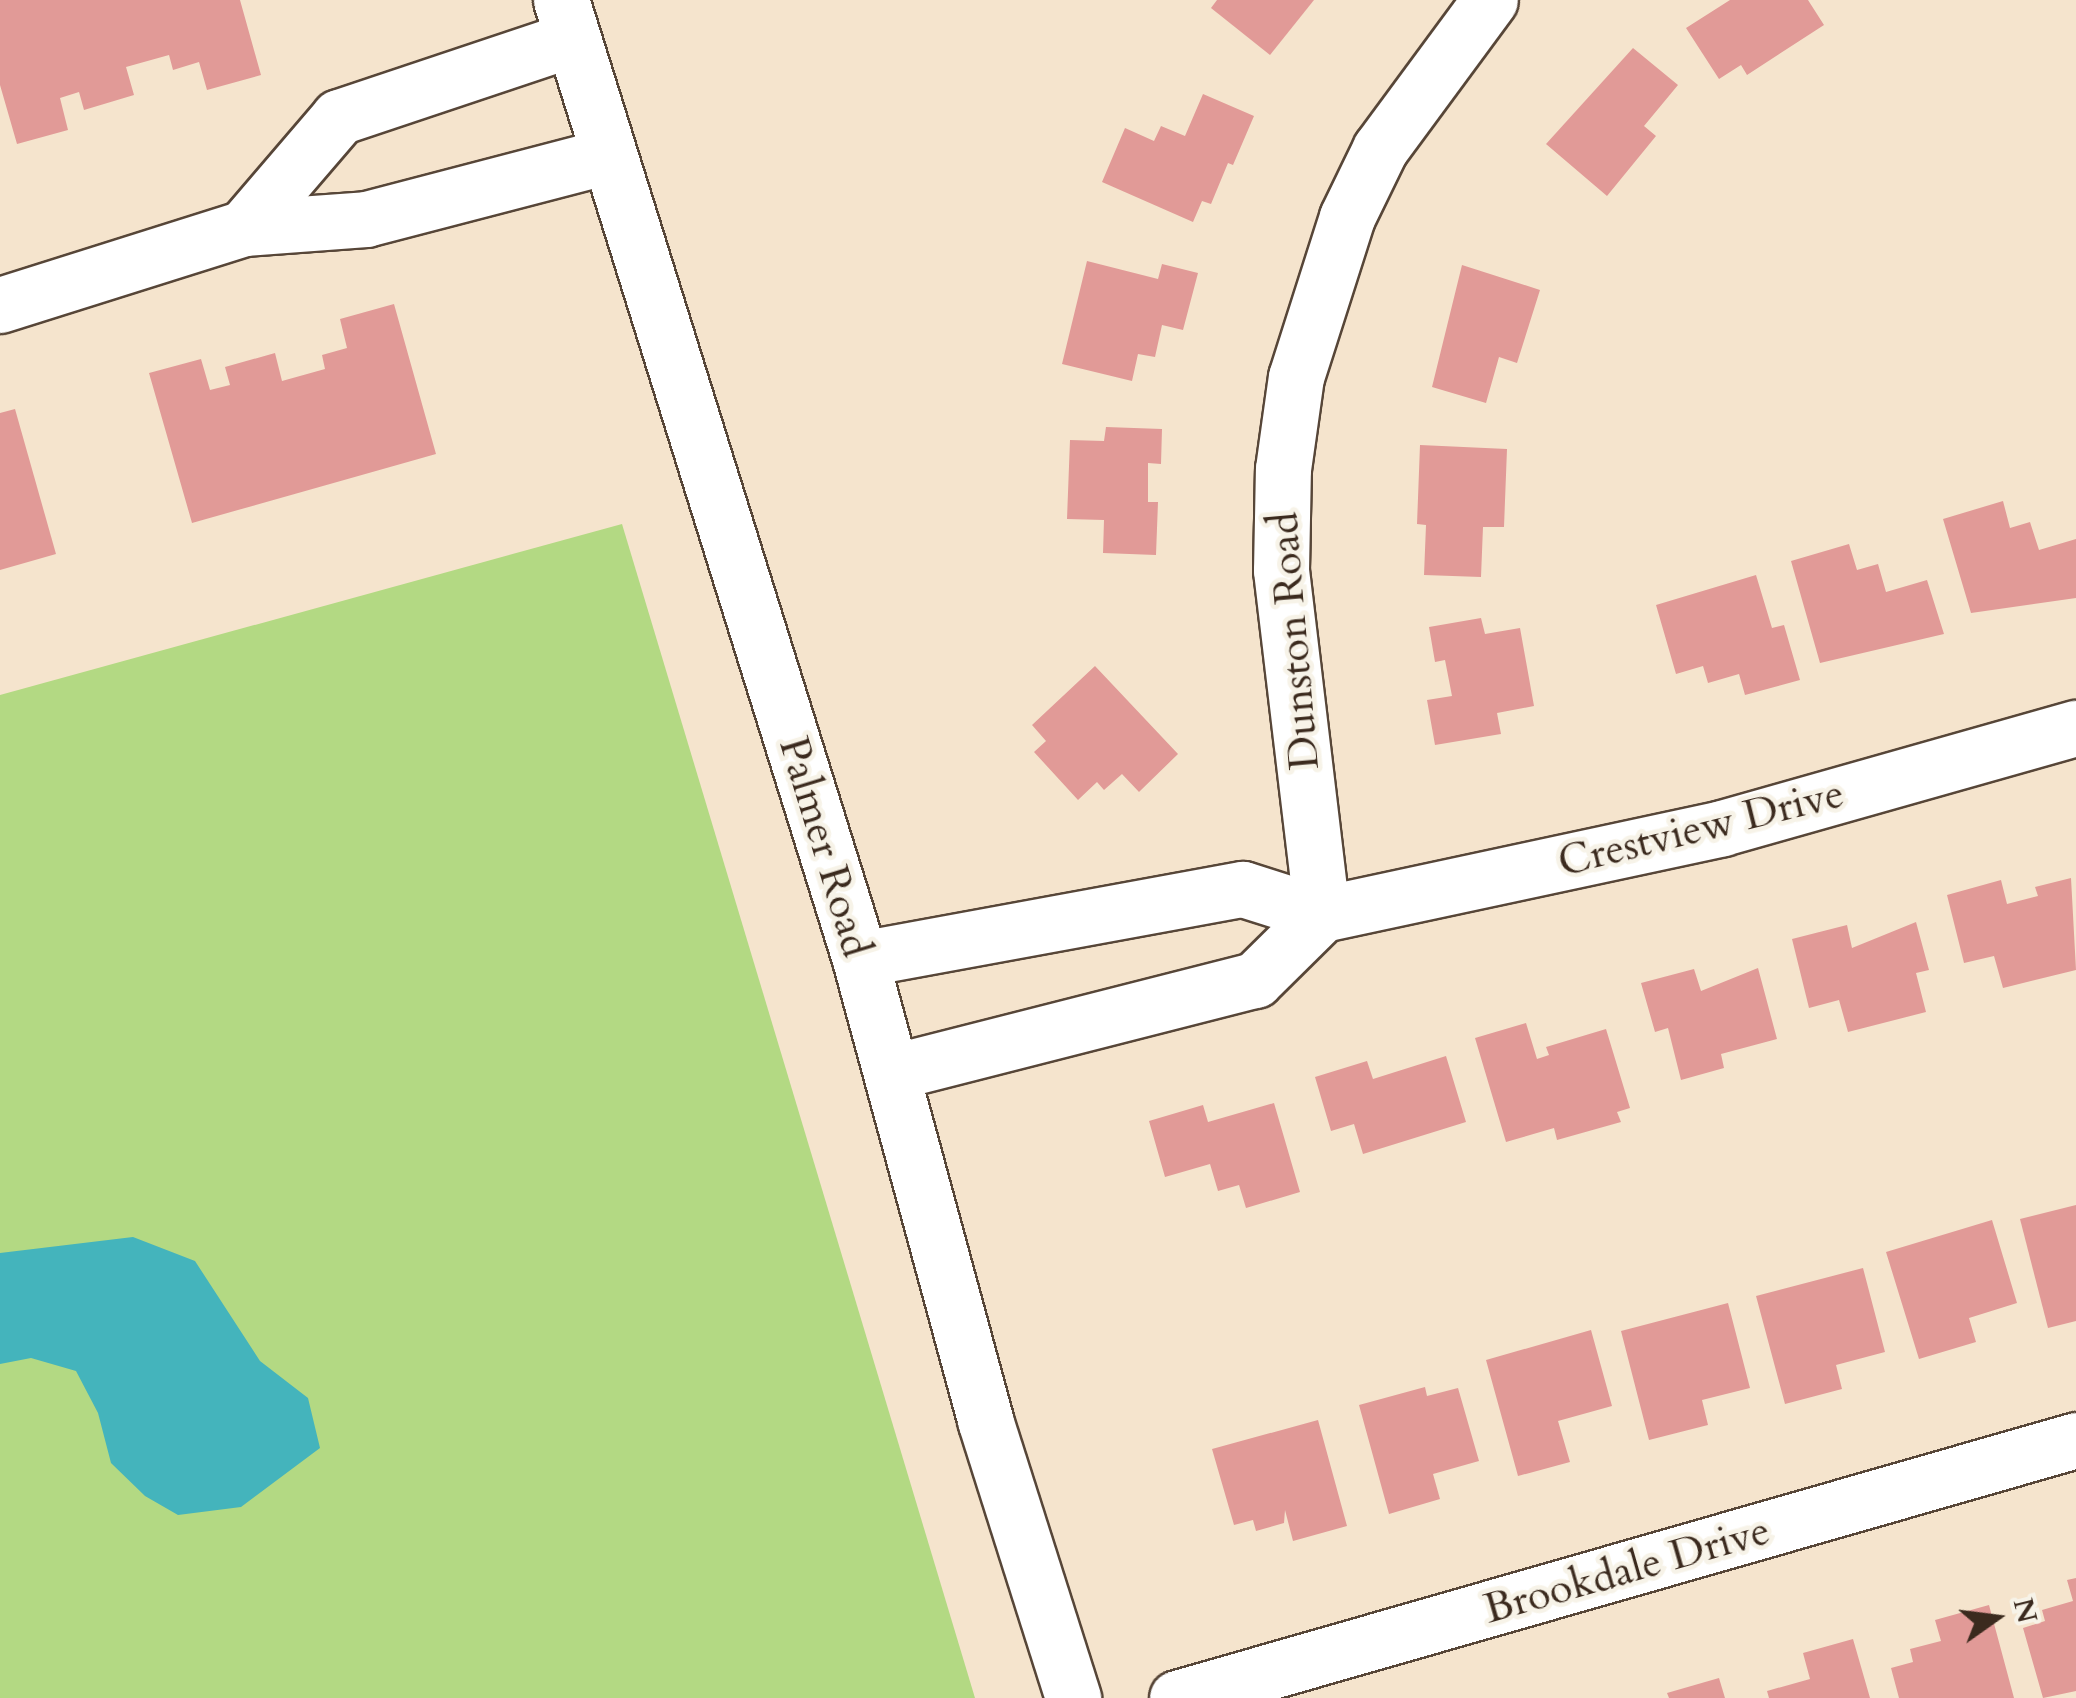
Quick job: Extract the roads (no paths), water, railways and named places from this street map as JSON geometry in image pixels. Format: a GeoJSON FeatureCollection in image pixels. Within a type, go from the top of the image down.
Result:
{"type":"FeatureCollection","features":[{"type":"Feature","properties":{"kind":"street","name":"Dunston Road"},"geometry":{"type":"LineString","coordinates":[[1322,914],[1280,538],[1296,377],[1347,217],[1380,149],[1490,0]]}},
{"type":"Feature","properties":{"kind":"street"},"geometry":{"type":"LineString","coordinates":[[244,228],[339,117],[566,20]]}},
{"type":"Feature","properties":{"kind":"street","name":"Palmer Road"},"geometry":{"type":"LineString","coordinates":[[566,20],[860,959],[985,1420],[1073,1698]]}},
{"type":"Feature","properties":{"kind":"street"},"geometry":{"type":"LineString","coordinates":[[0,305],[244,228],[366,219],[608,156]]}},
{"type":"Feature","properties":{"kind":"street","name":"Crestview Drive"},"geometry":{"type":"LineString","coordinates":[[1322,914],[1722,828],[2076,728]]}},
{"type":"Feature","properties":{"kind":"street"},"geometry":{"type":"LineString","coordinates":[[860,959],[1243,888],[1322,914],[1255,980],[893,1072]]}},
{"type":"Feature","properties":{"kind":"street","name":"Brookdale Drive"},"geometry":{"type":"LineString","coordinates":[[1177,1698],[2076,1440]]}},
{"type":"Feature","properties":{"kind":"water"},"geometry":{"type":"Polygon","coordinates":[[[133,1237],[195,1261],[260,1361],[308,1398],[320,1448],[241,1507],[178,1515],[145,1496],[111,1463],[98,1413],[76,1371],[31,1358],[0,1364],[0,1253],[133,1237]]]}}]}
